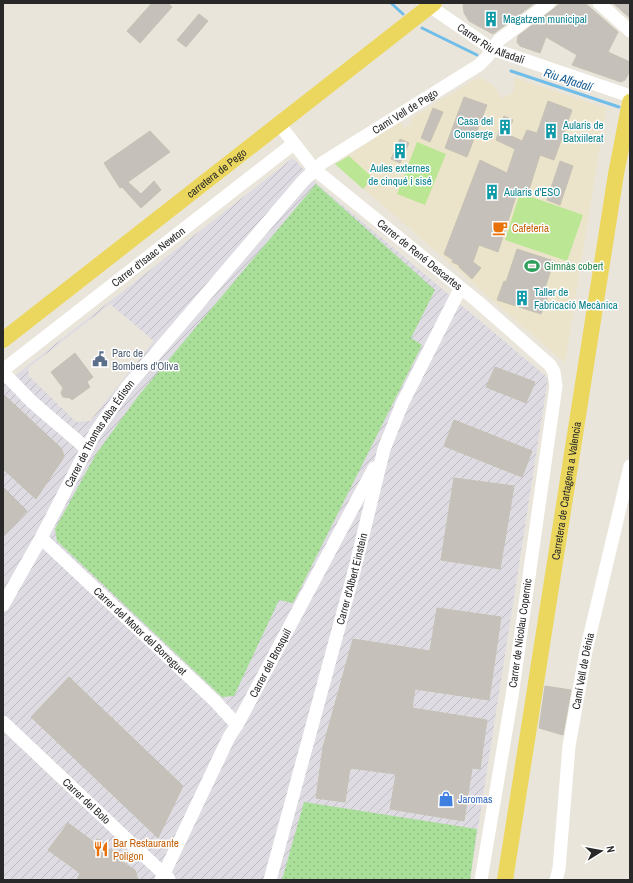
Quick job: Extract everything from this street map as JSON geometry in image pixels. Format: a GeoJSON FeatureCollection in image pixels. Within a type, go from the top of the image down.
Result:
{"type":"FeatureCollection","features":[{"type":"Feature","properties":{"kind":"main road","name":"carretera de Pego"},"geometry":{"type":"LineString","coordinates":[[3,340],[430,4]]}},
{"type":"Feature","properties":{"kind":"main road","name":"Carretera de Cartagena a Valencia"},"geometry":{"type":"LineString","coordinates":[[505,880],[614,190],[630,102]]}},
{"type":"Feature","properties":{"kind":"street","name":"Camí Vell de Pego"},"geometry":{"type":"LineString","coordinates":[[314,169],[479,65],[487,57],[499,40],[549,3]]}},
{"type":"Feature","properties":{"kind":"street"},"geometry":{"type":"LineString","coordinates":[[599,3],[630,31]]}},
{"type":"Feature","properties":{"kind":"street","name":"Carrer Riu Alfadalí"},"geometry":{"type":"LineString","coordinates":[[430,4],[492,49],[630,96]]}},
{"type":"Feature","properties":{"kind":"street","name":"Carrer de René Descartes"},"geometry":{"type":"LineString","coordinates":[[279,124],[293,144],[314,169],[460,288],[550,365],[554,372],[556,386]]}},
{"type":"Feature","properties":{"kind":"street","name":"Carrer d'Isaac Newton"},"geometry":{"type":"LineString","coordinates":[[3,371],[293,144]]}},
{"type":"Feature","properties":{"kind":"street","name":"Carrer de Thomas Alba Édison"},"geometry":{"type":"LineString","coordinates":[[3,605],[41,538],[95,433],[127,388],[314,169]]}},
{"type":"Feature","properties":{"kind":"street","name":"Carrer d'Albert Einstein"},"geometry":{"type":"LineString","coordinates":[[270,880],[354,572],[384,449],[402,404],[460,288]]}},
{"type":"Feature","properties":{"kind":"street"},"geometry":{"type":"LineString","coordinates":[[3,371],[32,402],[87,449]]}},
{"type":"Feature","properties":{"kind":"street","name":"Carrer de Nicolau Copernic"},"geometry":{"type":"LineString","coordinates":[[481,880],[512,696],[556,386]]}},
{"type":"Feature","properties":{"kind":"street","name":"Carrer del Brosquil"},"geometry":{"type":"LineString","coordinates":[[165,878],[229,737],[237,725],[384,449]]}},
{"type":"Feature","properties":{"kind":"street","name":"Camí Vell de Dénia"},"geometry":{"type":"LineString","coordinates":[[556,880],[559,869],[569,746],[586,651],[630,466]]}},
{"type":"Feature","properties":{"kind":"street","name":"Carrer del Motor del Borreguet"},"geometry":{"type":"LineString","coordinates":[[41,538],[215,701],[237,725]]}},
{"type":"Feature","properties":{"kind":"street","name":"Carrer del Bolo"},"geometry":{"type":"LineString","coordinates":[[3,722],[165,878]]}},
{"type":"Feature","properties":{"kind":"shaded area"},"geometry":{"type":"Polygon","coordinates":[[[479,77],[493,85],[502,99],[513,92],[515,78],[606,108],[565,363],[335,164],[400,122],[404,128],[412,122],[410,119],[479,77]]]}},
{"type":"Feature","properties":{"kind":"shaded area"},"geometry":{"type":"Polygon","coordinates":[[[293,158],[316,183],[548,378],[470,880],[3,880],[3,385],[293,158]],[[110,304],[28,368],[29,376],[76,422],[90,421],[154,341],[110,304]]]}},
{"type":"Feature","properties":{"kind":"green space"},"geometry":{"type":"Polygon","coordinates":[[[417,142],[446,154],[425,205],[397,194],[417,142]]]}},
{"type":"Feature","properties":{"kind":"green space"},"geometry":{"type":"Polygon","coordinates":[[[349,156],[373,178],[363,189],[335,164],[349,156]]]}},
{"type":"Feature","properties":{"kind":"green space"},"geometry":{"type":"Polygon","coordinates":[[[316,184],[435,290],[411,338],[422,345],[293,603],[279,600],[234,696],[222,697],[57,541],[55,529],[96,454],[139,395],[316,184]]]}},
{"type":"Feature","properties":{"kind":"green space"},"geometry":{"type":"Polygon","coordinates":[[[520,193],[583,215],[567,261],[505,240],[520,193]]]}},
{"type":"Feature","properties":{"kind":"green space"},"geometry":{"type":"Polygon","coordinates":[[[304,802],[477,829],[470,880],[282,880],[304,802]]]}},
{"type":"Feature","properties":{"kind":"building"},"geometry":{"type":"Polygon","coordinates":[[[152,3],[168,3],[172,7],[140,43],[127,31],[152,3]]]}},
{"type":"Feature","properties":{"kind":"building","name":"Magatzem municipal"},"geometry":{"type":"Polygon","coordinates":[[[463,3],[535,3],[493,34],[469,21],[464,13],[463,3]]]}},
{"type":"Feature","properties":{"kind":"building"},"geometry":{"type":"Polygon","coordinates":[[[561,3],[585,3],[618,32],[608,52],[630,62],[630,71],[625,80],[621,82],[572,65],[577,55],[546,37],[540,53],[520,46],[517,42],[518,36],[561,3]]]}},
{"type":"Feature","properties":{"kind":"building"},"geometry":{"type":"Polygon","coordinates":[[[613,3],[630,3],[630,18],[622,11],[613,3]]]}},
{"type":"Feature","properties":{"kind":"building"},"geometry":{"type":"Polygon","coordinates":[[[199,14],[208,21],[186,47],[177,40],[199,14]]]}},
{"type":"Feature","properties":{"kind":"building"},"geometry":{"type":"Polygon","coordinates":[[[464,97],[487,105],[467,157],[445,148],[464,97]]]}},
{"type":"Feature","properties":{"kind":"building"},"geometry":{"type":"Polygon","coordinates":[[[548,101],[572,110],[554,160],[540,155],[528,193],[518,190],[498,252],[479,245],[473,262],[481,268],[472,279],[459,267],[459,265],[452,262],[453,260],[444,254],[480,160],[507,173],[515,149],[496,140],[504,116],[513,120],[507,134],[522,141],[527,130],[537,133],[548,101]]]}},
{"type":"Feature","properties":{"kind":"building"},"geometry":{"type":"Polygon","coordinates":[[[433,108],[443,112],[430,142],[421,138],[433,108]]]}},
{"type":"Feature","properties":{"kind":"building"},"geometry":{"type":"Polygon","coordinates":[[[150,131],[170,152],[128,182],[141,194],[154,181],[161,190],[141,208],[122,187],[120,188],[104,163],[150,131]]]}},
{"type":"Feature","properties":{"kind":"building","name":"Aules externes de cinqué i sisé"},"geometry":{"type":"Polygon","coordinates":[[[400,139],[409,143],[400,163],[391,159],[400,139]]]}},
{"type":"Feature","properties":{"kind":"building"},"geometry":{"type":"Polygon","coordinates":[[[560,161],[573,166],[560,205],[547,200],[560,161]]]}},
{"type":"Feature","properties":{"kind":"building"},"geometry":{"type":"Polygon","coordinates":[[[517,249],[554,261],[543,294],[548,296],[541,314],[497,300],[504,281],[506,282],[517,249]]]}},
{"type":"Feature","properties":{"kind":"building"},"geometry":{"type":"Polygon","coordinates":[[[75,353],[93,377],[87,382],[90,387],[72,400],[70,398],[63,397],[61,393],[63,388],[51,372],[75,353]]]}},
{"type":"Feature","properties":{"kind":"building"},"geometry":{"type":"Polygon","coordinates":[[[495,367],[535,382],[526,403],[486,387],[495,367]]]}},
{"type":"Feature","properties":{"kind":"building"},"geometry":{"type":"Polygon","coordinates":[[[3,394],[62,449],[64,457],[36,499],[3,469],[3,394]]]}},
{"type":"Feature","properties":{"kind":"building"},"geometry":{"type":"Polygon","coordinates":[[[454,420],[532,451],[522,477],[444,446],[454,420]]]}},
{"type":"Feature","properties":{"kind":"building"},"geometry":{"type":"Polygon","coordinates":[[[454,478],[514,486],[500,569],[441,560],[454,478]]]}},
{"type":"Feature","properties":{"kind":"building"},"geometry":{"type":"Polygon","coordinates":[[[3,487],[27,511],[3,537],[3,487]]]}},
{"type":"Feature","properties":{"kind":"building"},"geometry":{"type":"Polygon","coordinates":[[[437,608],[501,617],[489,700],[415,689],[412,708],[487,720],[480,769],[472,768],[464,821],[390,809],[396,774],[350,768],[345,802],[316,798],[323,747],[353,639],[430,651],[437,608]]]}},
{"type":"Feature","properties":{"kind":"building"},"geometry":{"type":"Polygon","coordinates":[[[69,677],[183,786],[158,838],[31,717],[69,677]]]}},
{"type":"Feature","properties":{"kind":"building"},"geometry":{"type":"Polygon","coordinates":[[[545,686],[571,690],[563,735],[539,728],[545,686]]]}},
{"type":"Feature","properties":{"kind":"building"},"geometry":{"type":"Polygon","coordinates":[[[68,823],[95,843],[97,839],[108,844],[106,848],[116,852],[115,855],[122,858],[121,861],[135,870],[138,880],[77,880],[80,873],[48,850],[68,823]]]}},
{"type":"Feature","properties":{"kind":"waterway","name":"Riu Alfadalí"},"geometry":{"type":"LineString","coordinates":[[391,3],[403,14]]}},
{"type":"Feature","properties":{"kind":"waterway","name":"Riu Alfadalí"},"geometry":{"type":"LineString","coordinates":[[422,28],[477,55]]}},
{"type":"Feature","properties":{"kind":"waterway","name":"Riu Alfadalí"},"geometry":{"type":"LineString","coordinates":[[511,71],[619,107]]}},
{"type":"Feature","properties":{"kind":"place","name":"Magatzem municipal"},"geometry":{"type":"Point","coordinates":[491,19]}},
{"type":"Feature","properties":{"kind":"place","name":"Casa del Conserge"},"geometry":{"type":"Point","coordinates":[505,127]}},
{"type":"Feature","properties":{"kind":"place","name":"Aularis de Batxiilerat"},"geometry":{"type":"Point","coordinates":[551,131]}},
{"type":"Feature","properties":{"kind":"place","name":"Aules externes de cinqué i sisé"},"geometry":{"type":"Point","coordinates":[400,151]}},
{"type":"Feature","properties":{"kind":"place","name":"Aularis d'ESO"},"geometry":{"type":"Point","coordinates":[492,192]}},
{"type":"Feature","properties":{"kind":"place","name":"Cafeteria"},"geometry":{"type":"Point","coordinates":[500,228]}},
{"type":"Feature","properties":{"kind":"place","name":"Gimnàs cobert"},"geometry":{"type":"Point","coordinates":[532,266]}},
{"type":"Feature","properties":{"kind":"place","name":"Taller de Fabricació Mecànica"},"geometry":{"type":"Point","coordinates":[522,298]}},
{"type":"Feature","properties":{"kind":"place","name":"Parc de Bombers d'Oliva"},"geometry":{"type":"Point","coordinates":[100,359]}},
{"type":"Feature","properties":{"kind":"place","name":"Jaromas"},"geometry":{"type":"Point","coordinates":[446,799]}},
{"type":"Feature","properties":{"kind":"place","name":"Bar Restaurante Polígon"},"geometry":{"type":"Point","coordinates":[101,849]}}]}
